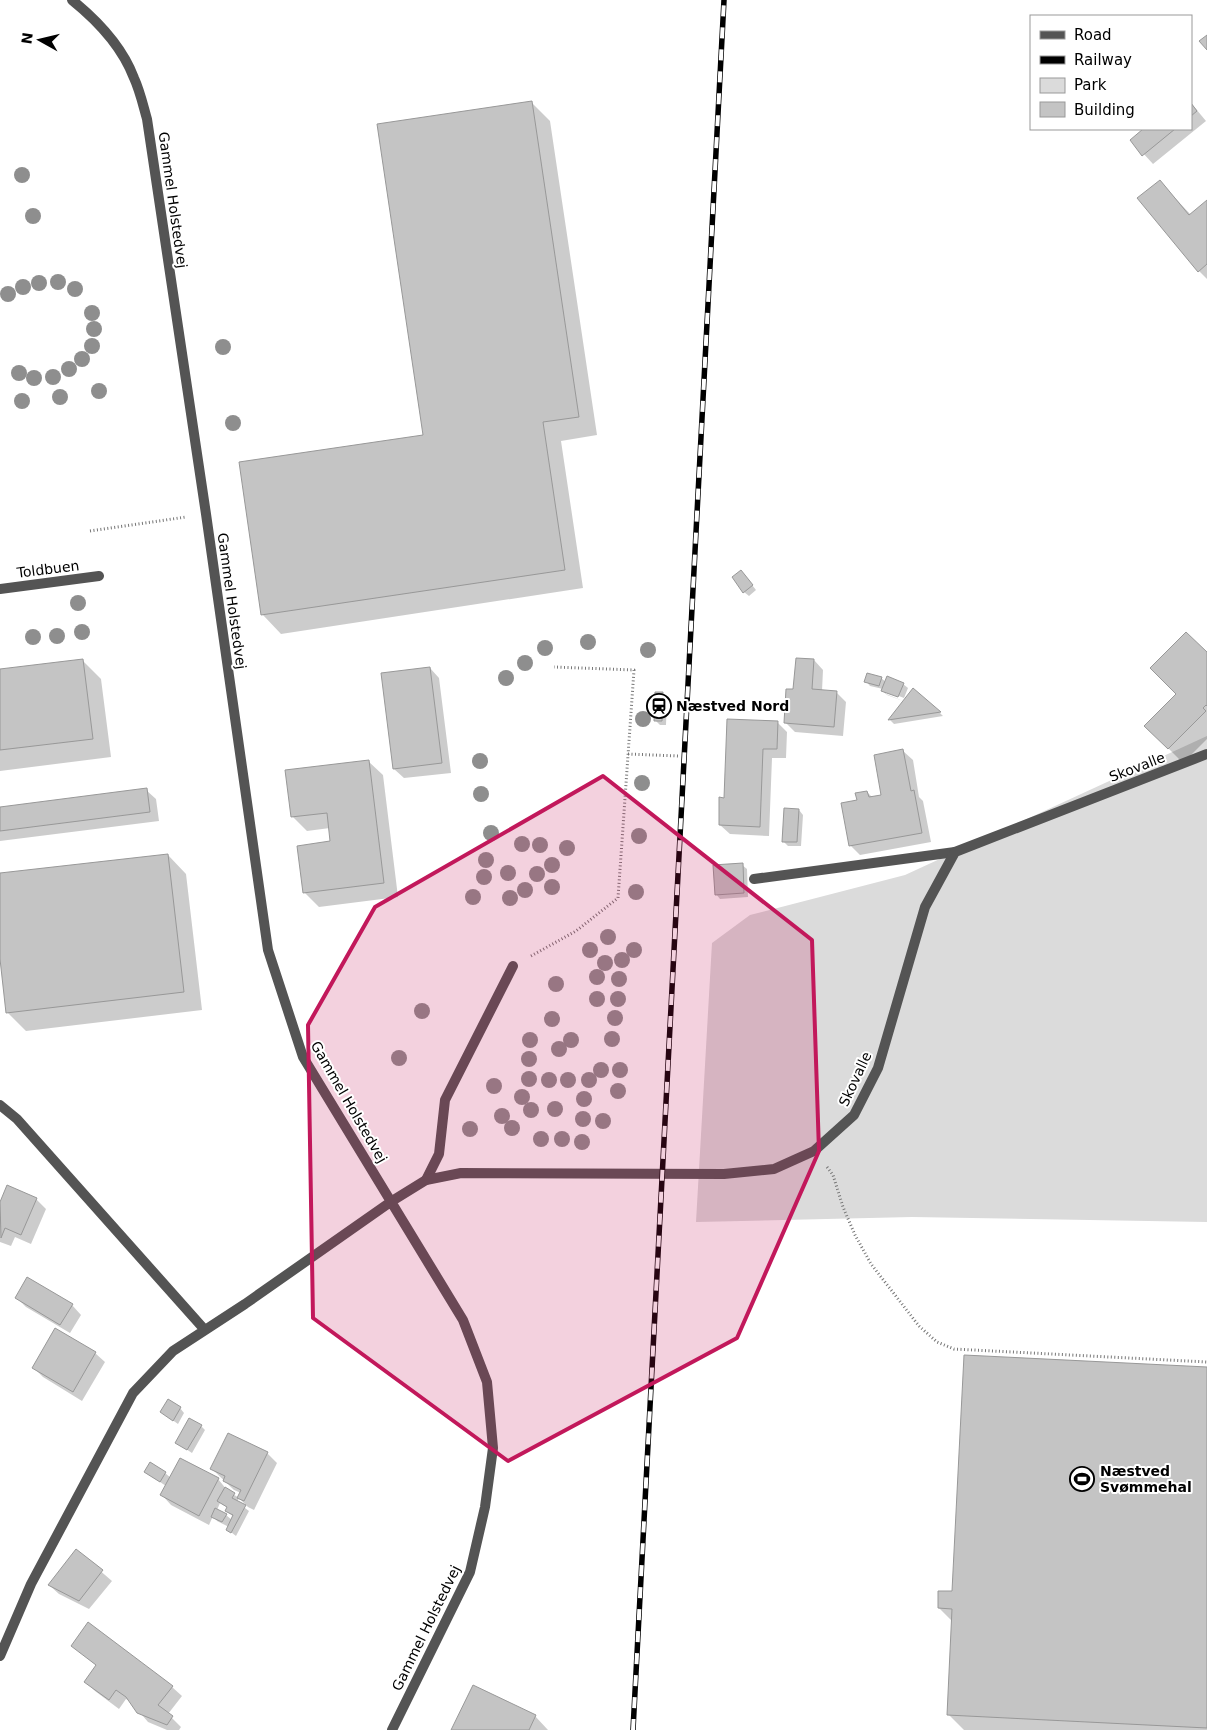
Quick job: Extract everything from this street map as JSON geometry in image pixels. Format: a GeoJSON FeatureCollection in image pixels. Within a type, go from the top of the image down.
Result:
{"type":"FeatureCollection","features":[{"type":"Feature","properties":{"kind":"street","name":"Gammel Holstedvej"},"geometry":{"type":"LineString","coordinates":[[72,0],[93,17],[116,45],[134,77],[147,118],[268,950],[303,1057],[463,1320],[487,1382],[493,1448],[485,1507],[470,1572],[392,1730]]}},
{"type":"Feature","properties":{"kind":"street","name":"Toldbuen"},"geometry":{"type":"LineString","coordinates":[[0,589],[99,576]]}},
{"type":"Feature","properties":{"kind":"street","name":"Skovalle"},"geometry":{"type":"LineString","coordinates":[[392,1201],[426,1180],[461,1173],[724,1174],[774,1169],[814,1151],[854,1115],[878,1068],[925,907],[955,852],[1207,754]]}},
{"type":"Feature","properties":{"kind":"street"},"geometry":{"type":"LineString","coordinates":[[754,879],[955,852]]}},
{"type":"Feature","properties":{"kind":"street"},"geometry":{"type":"LineString","coordinates":[[426,1180],[439,1154],[445,1100],[513,966]]}},
{"type":"Feature","properties":{"kind":"street"},"geometry":{"type":"LineString","coordinates":[[0,1105],[17,1119],[204,1329]]}},
{"type":"Feature","properties":{"kind":"street"},"geometry":{"type":"LineString","coordinates":[[0,1656],[30,1584],[133,1394],[173,1351],[245,1304],[392,1201]]}},
{"type":"Feature","properties":{"kind":"path"},"geometry":{"type":"LineString","coordinates":[[90,532],[206,514]]}},
{"type":"Feature","properties":{"kind":"path"},"geometry":{"type":"LineString","coordinates":[[513,966],[576,931],[618,898],[634,670],[554,667]]}},
{"type":"Feature","properties":{"kind":"path"},"geometry":{"type":"LineString","coordinates":[[628,754],[678,756]]}},
{"type":"Feature","properties":{"kind":"path"},"geometry":{"type":"LineString","coordinates":[[814,1151],[833,1175],[843,1207],[871,1264],[918,1326],[937,1342],[954,1349],[1207,1362]]}},
{"type":"Feature","properties":{"kind":"highlighted area"},"geometry":{"type":"Polygon","coordinates":[[[603,776],[812,940],[819,1151],[737,1338],[508,1461],[313,1318],[308,1025],[375,907],[603,776]]]}},
{"type":"Feature","properties":{"kind":"green space"},"geometry":{"type":"Polygon","coordinates":[[[1207,736],[1207,1222],[912,1217],[696,1222],[712,943],[750,915],[905,875],[1207,736]]]}},
{"type":"Feature","properties":{"kind":"building"},"geometry":{"type":"Polygon","coordinates":[[[1207,35],[1207,50],[1199,41],[1207,35]]]}},
{"type":"Feature","properties":{"kind":"building"},"geometry":{"type":"Polygon","coordinates":[[[532,101],[579,417],[543,422],[565,570],[261,615],[239,462],[423,435],[377,124],[532,101]]]}},
{"type":"Feature","properties":{"kind":"building"},"geometry":{"type":"Polygon","coordinates":[[[1192,104],[1197,111],[1192,115],[1192,104]]]}},
{"type":"Feature","properties":{"kind":"building"},"geometry":{"type":"Polygon","coordinates":[[[1142,130],[1174,130],[1142,156],[1130,140],[1142,130]]]}},
{"type":"Feature","properties":{"kind":"building"},"geometry":{"type":"Polygon","coordinates":[[[1160,180],[1189,215],[1207,200],[1207,264],[1198,272],[1137,198],[1160,180]]]}},
{"type":"Feature","properties":{"kind":"building"},"geometry":{"type":"Polygon","coordinates":[[[741,570],[753,585],[743,593],[732,577],[741,570]]]}},
{"type":"Feature","properties":{"kind":"building"},"geometry":{"type":"Polygon","coordinates":[[[1186,632],[1207,652],[1207,706],[1203,708],[1206,711],[1168,749],[1144,726],[1176,694],[1150,668],[1186,632]]]}},
{"type":"Feature","properties":{"kind":"building"},"geometry":{"type":"Polygon","coordinates":[[[796,658],[814,659],[812,689],[837,691],[834,727],[784,723],[786,689],[793,689],[796,658]]]}},
{"type":"Feature","properties":{"kind":"building"},"geometry":{"type":"Polygon","coordinates":[[[83,659],[93,739],[0,750],[0,669],[83,659]]]}},
{"type":"Feature","properties":{"kind":"building"},"geometry":{"type":"Polygon","coordinates":[[[430,667],[442,763],[393,769],[381,673],[430,667]]]}},
{"type":"Feature","properties":{"kind":"building"},"geometry":{"type":"Polygon","coordinates":[[[867,673],[882,677],[879,686],[864,682],[867,673]]]}},
{"type":"Feature","properties":{"kind":"building"},"geometry":{"type":"Polygon","coordinates":[[[887,676],[904,683],[898,697],[881,691],[887,676]]]}},
{"type":"Feature","properties":{"kind":"building"},"geometry":{"type":"Polygon","coordinates":[[[913,688],[941,712],[888,720],[913,688]]]}},
{"type":"Feature","properties":{"kind":"building"},"geometry":{"type":"Polygon","coordinates":[[[655,692],[663,692],[662,721],[654,721],[655,692]]]}},
{"type":"Feature","properties":{"kind":"building"},"geometry":{"type":"Polygon","coordinates":[[[727,719],[778,721],[777,749],[763,749],[760,827],[719,825],[719,797],[724,798],[727,719]]]}},
{"type":"Feature","properties":{"kind":"building"},"geometry":{"type":"Polygon","coordinates":[[[903,749],[911,791],[914,790],[922,833],[849,846],[841,803],[857,800],[855,793],[867,791],[869,797],[881,795],[874,755],[903,749]]]}},
{"type":"Feature","properties":{"kind":"building"},"geometry":{"type":"Polygon","coordinates":[[[369,760],[384,883],[303,893],[297,846],[330,841],[327,813],[291,817],[285,770],[369,760]]]}},
{"type":"Feature","properties":{"kind":"building"},"geometry":{"type":"Polygon","coordinates":[[[147,788],[150,812],[0,831],[0,807],[147,788]]]}},
{"type":"Feature","properties":{"kind":"building"},"geometry":{"type":"Polygon","coordinates":[[[784,808],[799,809],[797,842],[782,842],[784,808]]]}},
{"type":"Feature","properties":{"kind":"building"},"geometry":{"type":"Polygon","coordinates":[[[168,854],[184,992],[6,1013],[0,959],[0,873],[168,854]]]}},
{"type":"Feature","properties":{"kind":"building"},"geometry":{"type":"Polygon","coordinates":[[[743,863],[744,893],[715,895],[713,865],[743,863]]]}},
{"type":"Feature","properties":{"kind":"building"},"geometry":{"type":"Polygon","coordinates":[[[7,1185],[37,1198],[21,1235],[5,1228],[1,1238],[0,1202],[7,1185]]]}},
{"type":"Feature","properties":{"kind":"building"},"geometry":{"type":"Polygon","coordinates":[[[27,1277],[73,1304],[60,1325],[15,1298],[27,1277]]]}},
{"type":"Feature","properties":{"kind":"building"},"geometry":{"type":"Polygon","coordinates":[[[55,1328],[96,1352],[73,1392],[32,1368],[55,1328]]]}},
{"type":"Feature","properties":{"kind":"building","name":"Næstved Svømmehal"},"geometry":{"type":"Polygon","coordinates":[[[964,1355],[1207,1367],[1207,1728],[947,1715],[952,1609],[938,1608],[938,1591],[952,1591],[964,1355]]]}},
{"type":"Feature","properties":{"kind":"building"},"geometry":{"type":"Polygon","coordinates":[[[168,1399],[181,1407],[173,1421],[160,1412],[168,1399]]]}},
{"type":"Feature","properties":{"kind":"building"},"geometry":{"type":"Polygon","coordinates":[[[189,1418],[202,1425],[187,1450],[175,1443],[189,1418]]]}},
{"type":"Feature","properties":{"kind":"building"},"geometry":{"type":"Polygon","coordinates":[[[228,1433],[268,1452],[244,1501],[237,1498],[241,1490],[223,1481],[225,1476],[210,1469],[228,1433]]]}},
{"type":"Feature","properties":{"kind":"building"},"geometry":{"type":"Polygon","coordinates":[[[180,1458],[219,1478],[199,1516],[160,1495],[180,1458]]]}},
{"type":"Feature","properties":{"kind":"building"},"geometry":{"type":"Polygon","coordinates":[[[150,1462],[166,1472],[160,1482],[144,1472],[150,1462]]]}},
{"type":"Feature","properties":{"kind":"building"},"geometry":{"type":"Polygon","coordinates":[[[225,1487],[235,1493],[232,1498],[246,1505],[231,1533],[226,1530],[233,1515],[225,1511],[227,1507],[217,1501],[225,1487]]]}},
{"type":"Feature","properties":{"kind":"building"},"geometry":{"type":"Polygon","coordinates":[[[215,1508],[227,1514],[222,1522],[211,1517],[215,1508]]]}},
{"type":"Feature","properties":{"kind":"building"},"geometry":{"type":"Polygon","coordinates":[[[76,1549],[103,1570],[79,1601],[48,1585],[76,1549]]]}},
{"type":"Feature","properties":{"kind":"building"},"geometry":{"type":"Polygon","coordinates":[[[88,1622],[173,1686],[158,1705],[173,1716],[167,1725],[137,1713],[126,1697],[116,1690],[109,1700],[84,1682],[96,1665],[71,1646],[88,1622]]]}},
{"type":"Feature","properties":{"kind":"building"},"geometry":{"type":"Polygon","coordinates":[[[473,1685],[536,1715],[529,1730],[451,1730],[473,1685]]]}},
{"type":"Feature","properties":{"kind":"railway"},"geometry":{"type":"LineString","coordinates":[[633,1730],[724,0]]}},
{"type":"Feature","properties":{"kind":"place","name":"Næstved Nord"},"geometry":{"type":"Point","coordinates":[659,706]}},
{"type":"Feature","properties":{"kind":"place","name":"Næstved Svømmehal"},"geometry":{"type":"Point","coordinates":[1082,1479]}}]}
